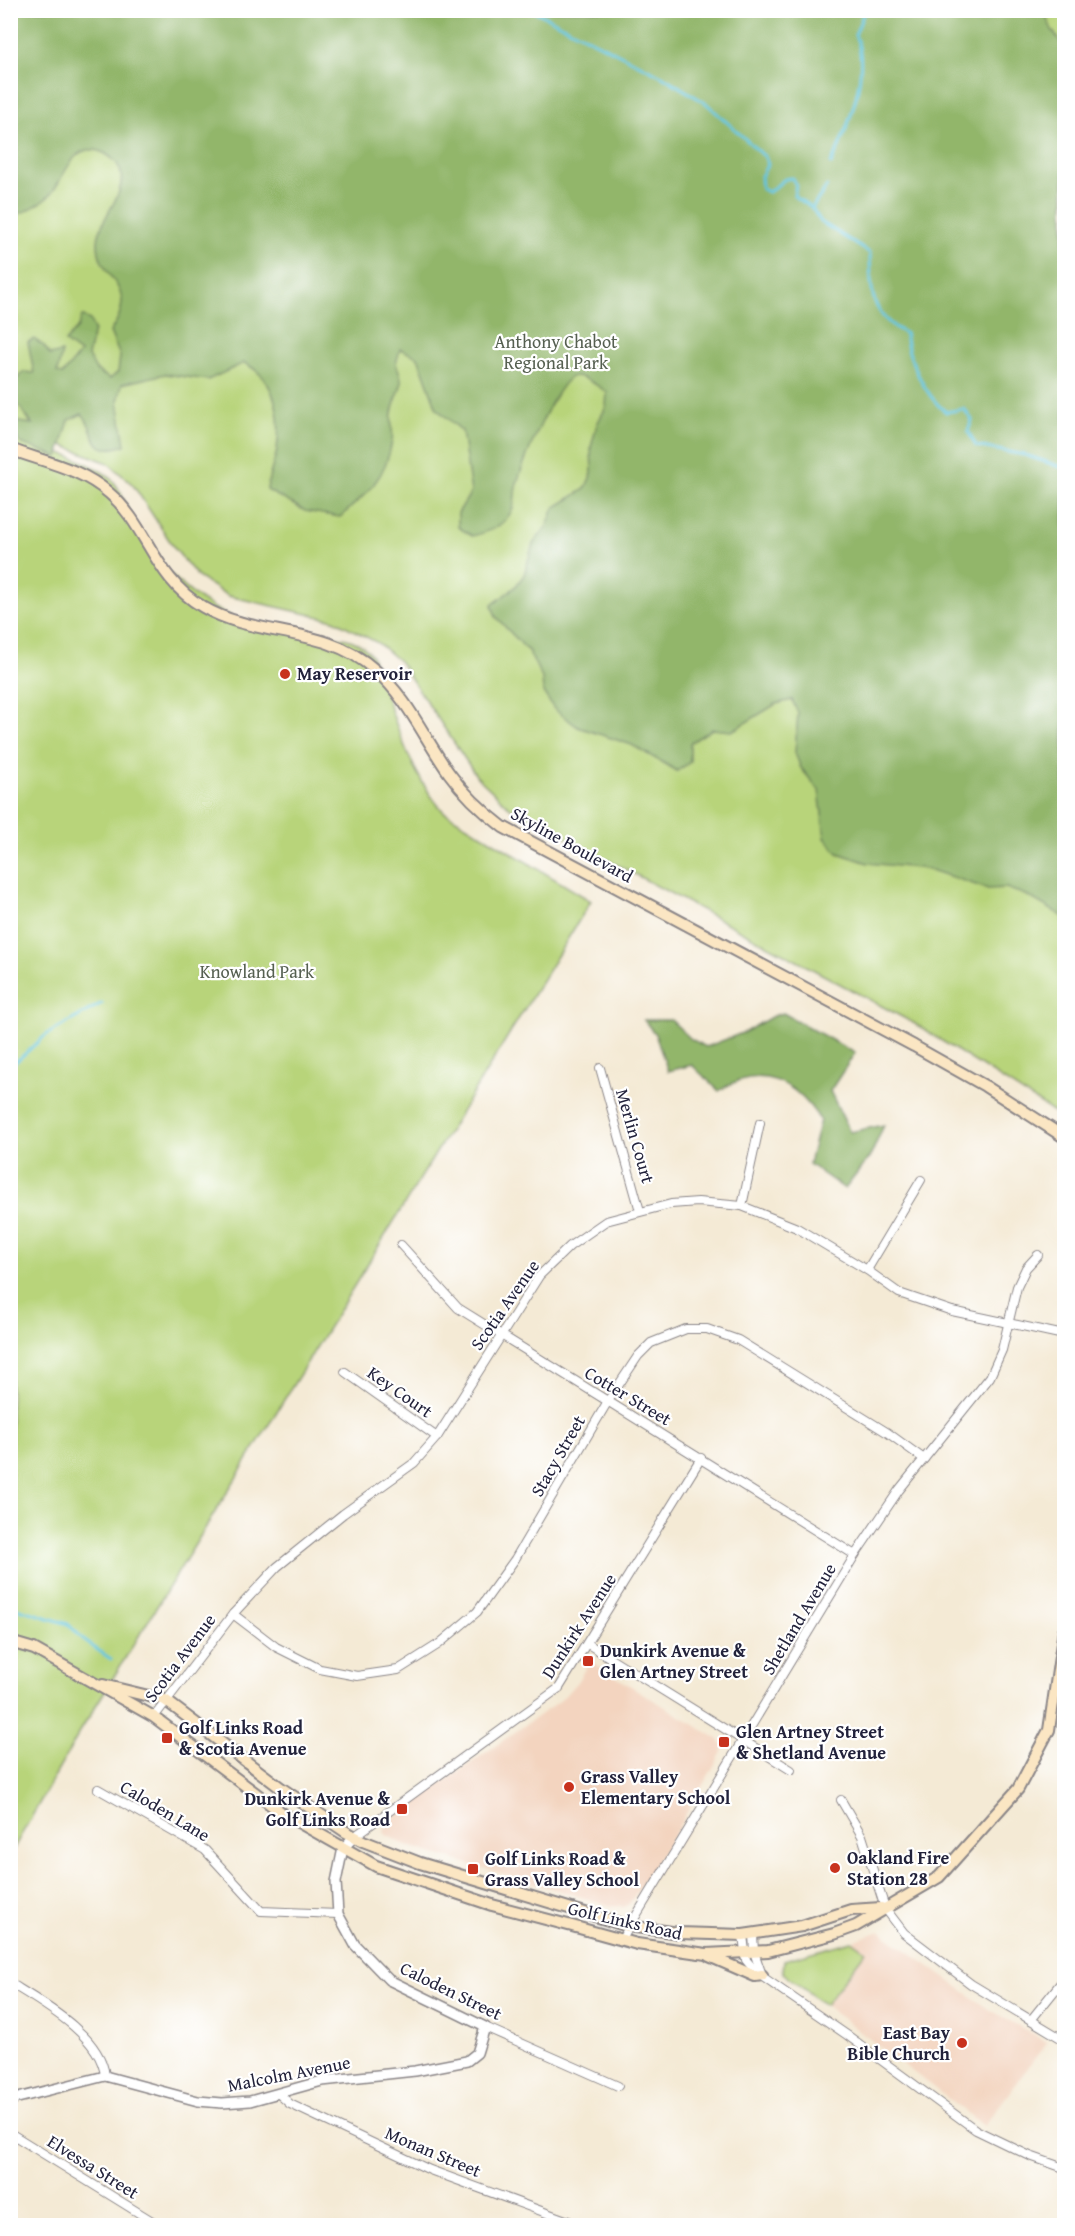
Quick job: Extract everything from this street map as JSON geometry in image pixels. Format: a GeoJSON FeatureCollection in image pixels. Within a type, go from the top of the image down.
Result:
{"type":"FeatureCollection","features":[{"type":"Feature","properties":{"kind":"main road","name":"Skyline Boulevard"},"geometry":{"type":"LineString","coordinates":[[10,449],[82,474],[110,493],[129,515],[164,572],[187,596],[202,607],[233,620],[321,639],[357,656],[373,667],[401,698],[460,788],[503,827],[922,1051],[985,1086],[1065,1137]]}},
{"type":"Feature","properties":{"kind":"main road","name":"Golf Links Road"},"geometry":{"type":"LineString","coordinates":[[10,1642],[34,1649],[154,1717],[282,1813],[376,1866],[482,1901],[622,1939],[670,1950],[706,1954],[749,1952],[803,1944],[834,1934],[856,1926],[939,1877],[1018,1789],[1049,1730],[1065,1630]]}},
{"type":"Feature","properties":{"kind":"main road","name":"Golf Links Road"},"geometry":{"type":"LineString","coordinates":[[94,1682],[165,1700],[281,1788],[355,1836],[420,1863],[628,1926],[679,1933],[748,1934],[802,1926],[851,1910],[885,1908]]}},
{"type":"Feature","properties":{"kind":"main road"},"geometry":{"type":"LineString","coordinates":[[706,1954],[755,1976],[762,1975]]}},
{"type":"Feature","properties":{"kind":"street","name":"Merlin Court"},"geometry":{"type":"LineString","coordinates":[[600,1068],[640,1211]]}},
{"type":"Feature","properties":{"kind":"street"},"geometry":{"type":"LineString","coordinates":[[742,1206],[760,1123]]}},
{"type":"Feature","properties":{"kind":"street"},"geometry":{"type":"LineString","coordinates":[[867,1270],[921,1180]]}},
{"type":"Feature","properties":{"kind":"street","name":"Scotia Avenue"},"geometry":{"type":"LineString","coordinates":[[154,1717],[233,1614],[277,1567],[343,1514],[414,1463],[437,1437],[539,1276],[570,1246],[606,1221],[680,1203],[742,1206],[797,1228],[867,1270],[899,1293],[952,1311],[1065,1335]]}},
{"type":"Feature","properties":{"kind":"street","name":"Cotter Street"},"geometry":{"type":"LineString","coordinates":[[401,1245],[458,1308],[855,1555]]}},
{"type":"Feature","properties":{"kind":"street","name":"Shetland Avenue"},"geometry":{"type":"LineString","coordinates":[[622,1939],[855,1555],[899,1490],[990,1377],[1002,1350],[1017,1287],[1026,1268],[1038,1256]]}},
{"type":"Feature","properties":{"kind":"street","name":"Stacy Street"},"geometry":{"type":"LineString","coordinates":[[233,1614],[276,1647],[320,1669],[357,1676],[398,1670],[439,1644],[477,1612],[515,1559],[608,1401],[638,1356],[651,1343],[686,1329],[707,1329],[738,1340],[888,1433],[924,1459]]}},
{"type":"Feature","properties":{"kind":"street","name":"Key Court"},"geometry":{"type":"LineString","coordinates":[[345,1372],[437,1437]]}},
{"type":"Feature","properties":{"kind":"street","name":"Dunkirk Avenue"},"geometry":{"type":"LineString","coordinates":[[355,1836],[559,1688],[701,1458]]}},
{"type":"Feature","properties":{"kind":"street"},"geometry":{"type":"LineString","coordinates":[[588,1644],[791,1770]]}},
{"type":"Feature","properties":{"kind":"street","name":"Caloden Lane"},"geometry":{"type":"LineString","coordinates":[[98,1789],[205,1850],[261,1911],[338,1914]]}},
{"type":"Feature","properties":{"kind":"street"},"geometry":{"type":"LineString","coordinates":[[841,1800],[862,1836],[885,1908],[915,1942],[970,1984],[1065,2040]]}},
{"type":"Feature","properties":{"kind":"street"},"geometry":{"type":"LineString","coordinates":[[343,1848],[355,1836]]}},
{"type":"Feature","properties":{"kind":"street","name":"Caloden Street"},"geometry":{"type":"LineString","coordinates":[[343,1848],[336,1882],[338,1914],[355,1945],[389,1980],[485,2027],[618,2085]]}},
{"type":"Feature","properties":{"kind":"street"},"geometry":{"type":"LineString","coordinates":[[748,1934],[749,1967],[976,2130],[1030,2156],[1065,2168]]}},
{"type":"Feature","properties":{"kind":"street"},"geometry":{"type":"LineString","coordinates":[[1031,2020],[1065,1979]]}},
{"type":"Feature","properties":{"kind":"street"},"geometry":{"type":"LineString","coordinates":[[10,1983],[54,2011],[90,2043],[104,2067],[105,2076]]}},
{"type":"Feature","properties":{"kind":"street","name":"Malcolm Avenue"},"geometry":{"type":"LineString","coordinates":[[10,2100],[105,2076],[198,2101],[222,2103],[279,2094],[322,2081],[415,2071],[467,2061],[477,2053],[485,2027]]}},
{"type":"Feature","properties":{"kind":"street","name":"Monan Street"},"geometry":{"type":"LineString","coordinates":[[279,2094],[290,2104],[430,2170],[582,2226]]}},
{"type":"Feature","properties":{"kind":"street","name":"Elvessa Street"},"geometry":{"type":"LineString","coordinates":[[10,2133],[159,2226]]}},
{"type":"Feature","properties":{"kind":"shaded area","name":"Grass Valley Elementary School"},"geometry":{"type":"Polygon","coordinates":[[[590,1661],[719,1740],[723,1746],[722,1752],[675,1833],[629,1904],[625,1907],[612,1906],[408,1846],[386,1835],[384,1832],[387,1822],[561,1700],[577,1682],[590,1661]]]}},
{"type":"Feature","properties":{"kind":"shaded area"},"geometry":{"type":"Polygon","coordinates":[[[880,1931],[987,2008],[1047,2042],[984,2126],[825,2005],[865,1951],[852,1941],[880,1931]]]}},
{"type":"Feature","properties":{"kind":"green space","name":"Anthony Chabot Regional Park"},"geometry":{"type":"Polygon","coordinates":[[[11,10],[1044,11],[1052,30],[1064,47],[1064,917],[1028,896],[1006,888],[988,889],[928,869],[868,863],[838,853],[825,838],[819,790],[801,768],[795,753],[798,713],[792,700],[776,704],[732,731],[712,729],[690,743],[690,762],[677,771],[632,745],[578,727],[554,709],[543,692],[542,678],[529,652],[496,617],[492,605],[515,587],[524,575],[533,544],[547,526],[554,508],[585,489],[592,473],[591,447],[597,424],[606,407],[607,392],[579,376],[568,380],[550,405],[520,473],[509,516],[495,528],[472,536],[458,527],[458,513],[471,492],[462,431],[437,409],[418,357],[400,349],[396,364],[401,384],[392,413],[392,438],[389,454],[380,475],[367,493],[340,517],[305,511],[267,490],[277,449],[277,411],[270,388],[255,370],[244,363],[208,380],[165,374],[122,384],[118,401],[125,445],[104,448],[99,445],[82,414],[69,420],[58,457],[20,443],[13,430],[13,421],[32,424],[20,407],[11,400],[11,384],[24,372],[34,373],[28,342],[34,339],[44,346],[50,355],[62,352],[57,373],[63,374],[80,353],[65,342],[78,327],[82,316],[90,320],[94,330],[88,356],[96,370],[110,379],[118,372],[120,356],[110,332],[119,316],[122,303],[116,284],[104,266],[98,242],[99,233],[119,191],[121,174],[115,162],[104,153],[93,150],[83,151],[76,156],[47,198],[11,217],[11,10]]]}},
{"type":"Feature","properties":{"kind":"green space","name":"Anthony Chabot Regional Park"},"geometry":{"type":"Polygon","coordinates":[[[11,11],[1064,11],[1064,1119],[917,1025],[509,807],[477,777],[400,662],[378,643],[334,620],[228,596],[198,577],[175,549],[133,485],[108,463],[11,425],[11,11]]]}},
{"type":"Feature","properties":{"kind":"green space","name":"Knowland Park"},"geometry":{"type":"Polygon","coordinates":[[[11,435],[81,461],[106,475],[117,487],[135,527],[150,551],[169,573],[202,601],[225,614],[260,626],[310,635],[344,638],[366,649],[372,656],[410,758],[431,796],[444,812],[591,901],[81,1730],[11,1853],[11,435]]]}},
{"type":"Feature","properties":{"kind":"green space"},"geometry":{"type":"Polygon","coordinates":[[[783,1013],[855,1053],[830,1091],[850,1132],[884,1125],[871,1155],[845,1189],[809,1164],[820,1120],[800,1095],[776,1080],[763,1077],[734,1082],[719,1091],[692,1065],[668,1071],[655,1034],[644,1020],[671,1020],[691,1039],[706,1047],[745,1032],[783,1013]]]}},
{"type":"Feature","properties":{"kind":"green space"},"geometry":{"type":"Polygon","coordinates":[[[852,1941],[866,1951],[825,2005],[783,1973],[784,1960],[852,1941]]]}},
{"type":"Feature","properties":{"kind":"waterway"},"geometry":{"type":"LineString","coordinates":[[532,10],[662,76],[707,104],[765,157],[768,164],[761,176],[762,189],[769,192],[785,179],[792,178],[796,185],[794,196],[812,208],[821,222],[870,253],[872,289],[878,309],[884,318],[905,333],[914,365],[931,397],[946,412],[964,409],[972,420],[968,431],[976,446],[1025,455],[1064,468]]}},
{"type":"Feature","properties":{"kind":"waterway"},"geometry":{"type":"LineString","coordinates":[[831,164],[850,118],[859,82],[860,49],[855,35],[865,10]]}},
{"type":"Feature","properties":{"kind":"waterway"},"geometry":{"type":"LineString","coordinates":[[812,208],[827,186]]}},
{"type":"Feature","properties":{"kind":"waterway"},"geometry":{"type":"LineString","coordinates":[[10,1067],[46,1035],[102,1003]]}},
{"type":"Feature","properties":{"kind":"waterway"},"geometry":{"type":"LineString","coordinates":[[10,1606],[68,1624],[86,1642],[111,1659]]}},
{"type":"Feature","properties":{"kind":"place","name":"May Reservoir"},"geometry":{"type":"Point","coordinates":[285,674]}},
{"type":"Feature","properties":{"kind":"place","name":"Dunkirk Avenue & Glen Artney Street"},"geometry":{"type":"Point","coordinates":[588,1661]}},
{"type":"Feature","properties":{"kind":"place","name":"Golf Links Road & Scotia Avenue"},"geometry":{"type":"Point","coordinates":[167,1738]}},
{"type":"Feature","properties":{"kind":"place","name":"Glen Artney Street & Shetland Avenue"},"geometry":{"type":"Point","coordinates":[724,1742]}},
{"type":"Feature","properties":{"kind":"place","name":"Grass Valley Elementary School"},"geometry":{"type":"Point","coordinates":[569,1787]}},
{"type":"Feature","properties":{"kind":"place","name":"Dunkirk Avenue & Golf Links Road"},"geometry":{"type":"Point","coordinates":[402,1809]}},
{"type":"Feature","properties":{"kind":"place","name":"Oakland Fire Station 28"},"geometry":{"type":"Point","coordinates":[835,1868]}},
{"type":"Feature","properties":{"kind":"place","name":"Golf Links Road & Grass Valley School"},"geometry":{"type":"Point","coordinates":[473,1869]}},
{"type":"Feature","properties":{"kind":"place","name":"East Bay Bible Church"},"geometry":{"type":"Point","coordinates":[962,2043]}}]}
